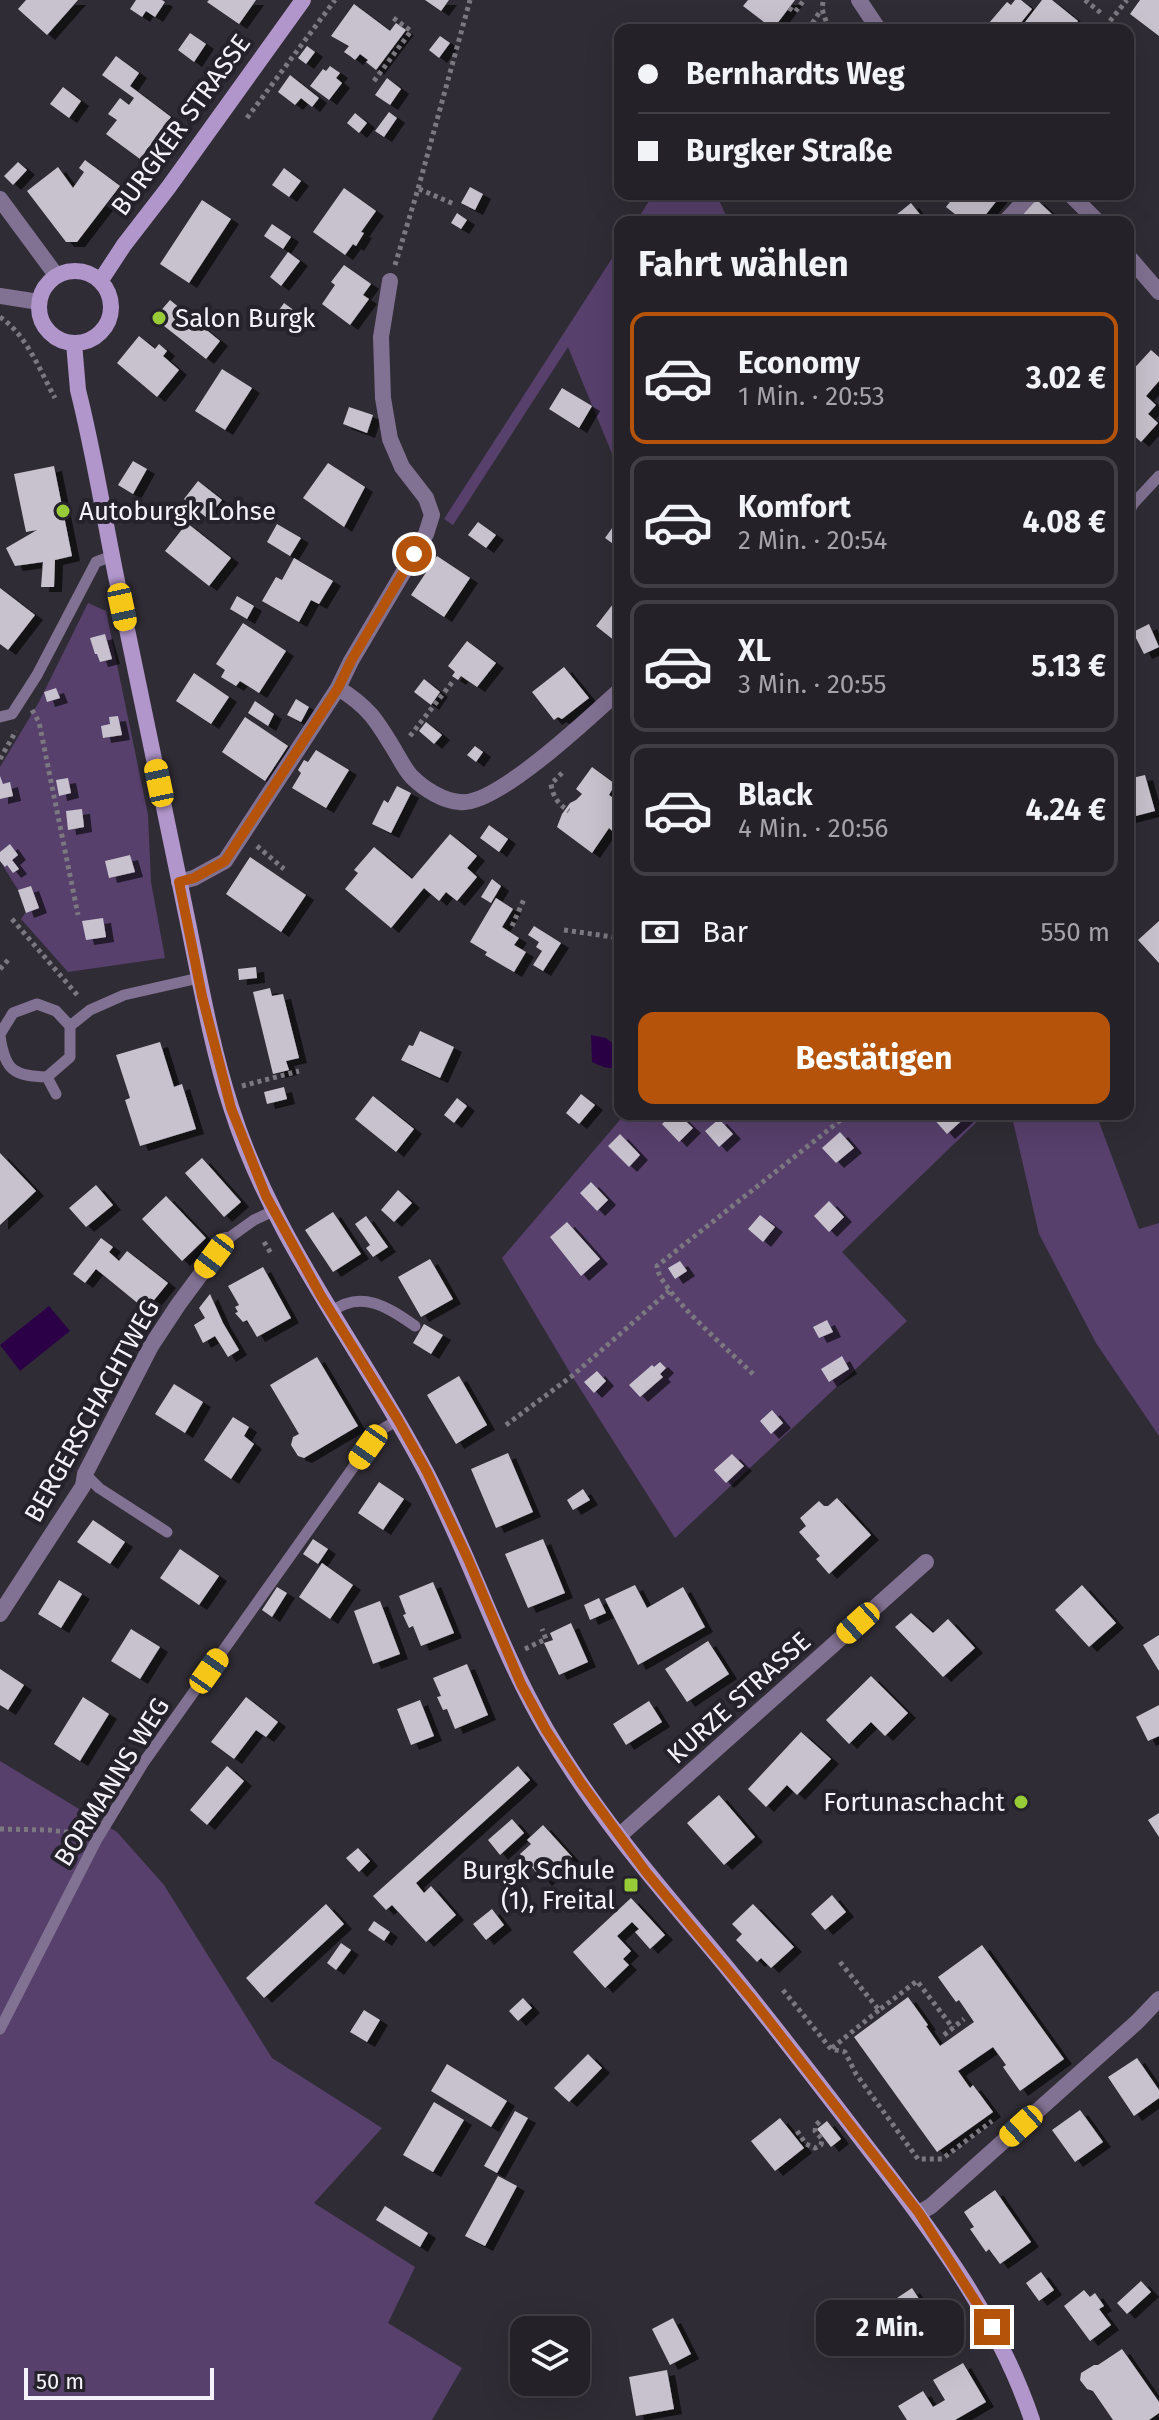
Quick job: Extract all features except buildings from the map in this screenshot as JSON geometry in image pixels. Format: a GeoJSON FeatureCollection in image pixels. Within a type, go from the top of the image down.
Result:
{"type":"FeatureCollection","features":[{"type":"Feature","properties":{"kind":"main road","name":"BURGKER STRASSE"},"geometry":{"type":"LineString","coordinates":[[101,280],[303,0]]}},
{"type":"Feature","properties":{"kind":"main road"},"geometry":{"type":"LineString","coordinates":[[81,270],[101,280],[112,302],[111,315],[98,336],[74,343],[64,341],[48,330],[42,322],[39,302],[45,287],[56,275],[81,270]]}},
{"type":"Feature","properties":{"kind":"main road"},"geometry":{"type":"LineString","coordinates":[[74,343],[78,390],[199,978],[231,1108],[273,1211],[398,1420],[446,1511],[521,1684],[556,1745],[660,1889],[752,1999],[919,2213],[992,2327],[1032,2420]]}},
{"type":"Feature","properties":{"kind":"street"},"geometry":{"type":"LineString","coordinates":[[859,0],[875,24]]}},
{"type":"Feature","properties":{"kind":"street"},"geometry":{"type":"LineString","coordinates":[[0,199],[56,275]]}},
{"type":"Feature","properties":{"kind":"street"},"geometry":{"type":"LineString","coordinates":[[1011,216],[1025,200]]}},
{"type":"Feature","properties":{"kind":"street"},"geometry":{"type":"LineString","coordinates":[[1076,200],[1092,216]]}},
{"type":"Feature","properties":{"kind":"street"},"geometry":{"type":"LineString","coordinates":[[1134,263],[1159,292]]}},
{"type":"Feature","properties":{"kind":"street"},"geometry":{"type":"LineString","coordinates":[[179,882],[194,878],[225,861],[338,688],[426,534],[432,515],[426,498],[402,467],[390,439],[383,398],[381,337],[390,281]]}},
{"type":"Feature","properties":{"kind":"street"},"geometry":{"type":"LineString","coordinates":[[0,296],[39,302]]}},
{"type":"Feature","properties":{"kind":"street"},"geometry":{"type":"LineString","coordinates":[[338,688],[373,715],[410,776],[436,795],[462,803],[494,792],[569,736],[614,695]]}},
{"type":"Feature","properties":{"kind":"street","name":"BERGERSCHACHTWEG"},"geometry":{"type":"LineString","coordinates":[[0,1614],[83,1486],[85,1474],[151,1346],[226,1240]]}},
{"type":"Feature","properties":{"kind":"street","name":"KURZE STRASSE"},"geometry":{"type":"LineString","coordinates":[[619,1836],[926,1562]]}},
{"type":"Feature","properties":{"kind":"street"},"geometry":{"type":"LineString","coordinates":[[919,2213],[931,2206],[1033,2116],[1159,1999]]}},
{"type":"Feature","properties":{"kind":"lane"},"geometry":{"type":"LineString","coordinates":[[1134,503],[1159,476]]}},
{"type":"Feature","properties":{"kind":"lane"},"geometry":{"type":"LineString","coordinates":[[0,717],[12,714],[37,675],[96,562],[112,556]]}},
{"type":"Feature","properties":{"kind":"lane"},"geometry":{"type":"LineString","coordinates":[[70,1026],[90,1010],[124,995],[199,978]]}},
{"type":"Feature","properties":{"kind":"lane"},"geometry":{"type":"LineString","coordinates":[[37,1004],[56,1011],[70,1026],[70,1057],[47,1077],[22,1076],[4,1059],[0,1035],[13,1013],[37,1004]]}},
{"type":"Feature","properties":{"kind":"lane"},"geometry":{"type":"LineString","coordinates":[[47,1077],[56,1094]]}},
{"type":"Feature","properties":{"kind":"lane","name":"BERGERSCHACHTWEG"},"geometry":{"type":"LineString","coordinates":[[226,1240],[273,1211]]}},
{"type":"Feature","properties":{"kind":"lane"},"geometry":{"type":"LineString","coordinates":[[331,1312],[345,1301],[370,1302],[392,1309],[415,1326]]}},
{"type":"Feature","properties":{"kind":"lane","name":"BORMANNS WEG"},"geometry":{"type":"LineString","coordinates":[[0,2029],[96,1841],[144,1762],[371,1441],[379,1431],[398,1420]]}},
{"type":"Feature","properties":{"kind":"lane"},"geometry":{"type":"LineString","coordinates":[[85,1474],[99,1488],[167,1532]]}},
{"type":"Feature","properties":{"kind":"path"},"geometry":{"type":"LineString","coordinates":[[390,281],[470,0]]}},
{"type":"Feature","properties":{"kind":"path"},"geometry":{"type":"LineString","coordinates":[[789,8],[795,12],[804,0]]}},
{"type":"Feature","properties":{"kind":"path"},"geometry":{"type":"LineString","coordinates":[[1085,0],[1101,13]]}},
{"type":"Feature","properties":{"kind":"path"},"geometry":{"type":"LineString","coordinates":[[1110,21],[1127,0]]}},
{"type":"Feature","properties":{"kind":"path"},"geometry":{"type":"LineString","coordinates":[[812,24],[822,6],[827,24]]}},
{"type":"Feature","properties":{"kind":"path"},"geometry":{"type":"LineString","coordinates":[[374,81],[411,31],[392,17]]}},
{"type":"Feature","properties":{"kind":"path"},"geometry":{"type":"LineString","coordinates":[[171,155],[158,145],[164,136],[177,146]]}},
{"type":"Feature","properties":{"kind":"path"},"geometry":{"type":"LineString","coordinates":[[418,189],[454,204]]}},
{"type":"Feature","properties":{"kind":"path"},"geometry":{"type":"LineString","coordinates":[[0,317],[11,324],[23,339],[55,398]]}},
{"type":"Feature","properties":{"kind":"path"},"geometry":{"type":"LineString","coordinates":[[410,736],[454,680]]}},
{"type":"Feature","properties":{"kind":"path"},"geometry":{"type":"LineString","coordinates":[[39,722],[78,915]]}},
{"type":"Feature","properties":{"kind":"path"},"geometry":{"type":"LineString","coordinates":[[0,759],[19,727]]}},
{"type":"Feature","properties":{"kind":"path"},"geometry":{"type":"LineString","coordinates":[[562,773],[551,784],[559,805],[569,811]]}},
{"type":"Feature","properties":{"kind":"path"},"geometry":{"type":"LineString","coordinates":[[252,842],[284,869]]}},
{"type":"Feature","properties":{"kind":"path"},"geometry":{"type":"LineString","coordinates":[[512,926],[525,897]]}},
{"type":"Feature","properties":{"kind":"path"},"geometry":{"type":"LineString","coordinates":[[12,919],[74,992]]}},
{"type":"Feature","properties":{"kind":"path"},"geometry":{"type":"LineString","coordinates":[[564,930],[614,937]]}},
{"type":"Feature","properties":{"kind":"path"},"geometry":{"type":"LineString","coordinates":[[0,969],[9,959]]}},
{"type":"Feature","properties":{"kind":"path"},"geometry":{"type":"LineString","coordinates":[[244,1086],[299,1071]]}},
{"type":"Feature","properties":{"kind":"path"},"geometry":{"type":"LineString","coordinates":[[753,1374],[669,1291],[657,1274],[657,1266],[841,1120]]}},
{"type":"Feature","properties":{"kind":"path"},"geometry":{"type":"LineString","coordinates":[[506,1425],[572,1376],[669,1291]]}},
{"type":"Feature","properties":{"kind":"path"},"geometry":{"type":"LineString","coordinates":[[527,1648],[546,1639],[542,1629]]}},
{"type":"Feature","properties":{"kind":"path"},"geometry":{"type":"LineString","coordinates":[[0,1829],[81,1834],[96,1841]]}},
{"type":"Feature","properties":{"kind":"path"},"geometry":{"type":"LineString","coordinates":[[840,1962],[879,2010]]}},
{"type":"Feature","properties":{"kind":"path"},"geometry":{"type":"LineString","coordinates":[[831,2049],[917,1981],[953,2028]]}},
{"type":"Feature","properties":{"kind":"path"},"geometry":{"type":"LineString","coordinates":[[783,1990],[831,2049],[845,2052],[856,2074],[918,2159],[942,2159],[998,2117]]}},
{"type":"Feature","properties":{"kind":"path"},"geometry":{"type":"LineString","coordinates":[[944,2035],[964,2019]]}},
{"type":"Feature","properties":{"kind":"path"},"geometry":{"type":"LineString","coordinates":[[797,2131],[806,2144],[815,2148],[821,2145],[822,2139],[815,2131],[821,2120]]}},
{"type":"Feature","properties":{"kind":"shaded area"},"geometry":{"type":"Polygon","coordinates":[[[650,200],[719,200],[726,216],[640,216],[650,200]]]}},
{"type":"Feature","properties":{"kind":"shaded area"},"geometry":{"type":"Polygon","coordinates":[[[614,255],[614,458],[568,347],[453,525],[444,519],[614,255]]]}},
{"type":"Feature","properties":{"kind":"shaded area"},"geometry":{"type":"Polygon","coordinates":[[[88,603],[106,611],[148,815],[151,882],[165,958],[68,972],[21,919],[26,912],[18,890],[0,861],[0,767],[39,702],[88,603]]]}},
{"type":"Feature","properties":{"kind":"shaded area"},"geometry":{"type":"Polygon","coordinates":[[[591,1035],[606,1038],[614,1044],[614,1067],[592,1062],[591,1035]]]}},
{"type":"Feature","properties":{"kind":"shaded area"},"geometry":{"type":"Polygon","coordinates":[[[620,1120],[979,1120],[842,1252],[907,1321],[675,1538],[572,1376],[502,1258],[620,1120]]]}},
{"type":"Feature","properties":{"kind":"shaded area"},"geometry":{"type":"Polygon","coordinates":[[[1098,1120],[1139,1229],[1159,1223],[1159,1436],[1096,1343],[1039,1234],[1013,1121],[1098,1120]]]}},
{"type":"Feature","properties":{"kind":"shaded area"},"geometry":{"type":"Polygon","coordinates":[[[49,1306],[70,1331],[20,1371],[0,1345],[49,1306]]]}},
{"type":"Feature","properties":{"kind":"shaded area"},"geometry":{"type":"Polygon","coordinates":[[[0,1761],[117,1832],[164,1885],[272,2058],[382,2128],[314,2203],[415,2267],[388,2323],[462,2368],[432,2420],[0,2420],[0,1761]]]}},
{"type":"Feature","properties":{"kind":"place","name":"Salon Burgk"},"geometry":{"type":"Point","coordinates":[159,318]}},
{"type":"Feature","properties":{"kind":"place","name":"Autoburgk Lohse"},"geometry":{"type":"Point","coordinates":[63,511]}},
{"type":"Feature","properties":{"kind":"place","name":"Fortunaschacht"},"geometry":{"type":"Point","coordinates":[1021,1802]}},
{"type":"Feature","properties":{"kind":"place","name":"Burgk Schule (1), Freital"},"geometry":{"type":"Point","coordinates":[631,1885]}},
{"type":"Feature","properties":{"kind":"route"},"geometry":{"type":"LineString","coordinates":[[414,554],[338,688],[225,861],[194,878],[179,882],[202,996],[231,1108],[273,1211],[427,1472],[521,1684],[546,1730],[619,1836],[752,1999],[919,2213],[992,2327]]}}]}
